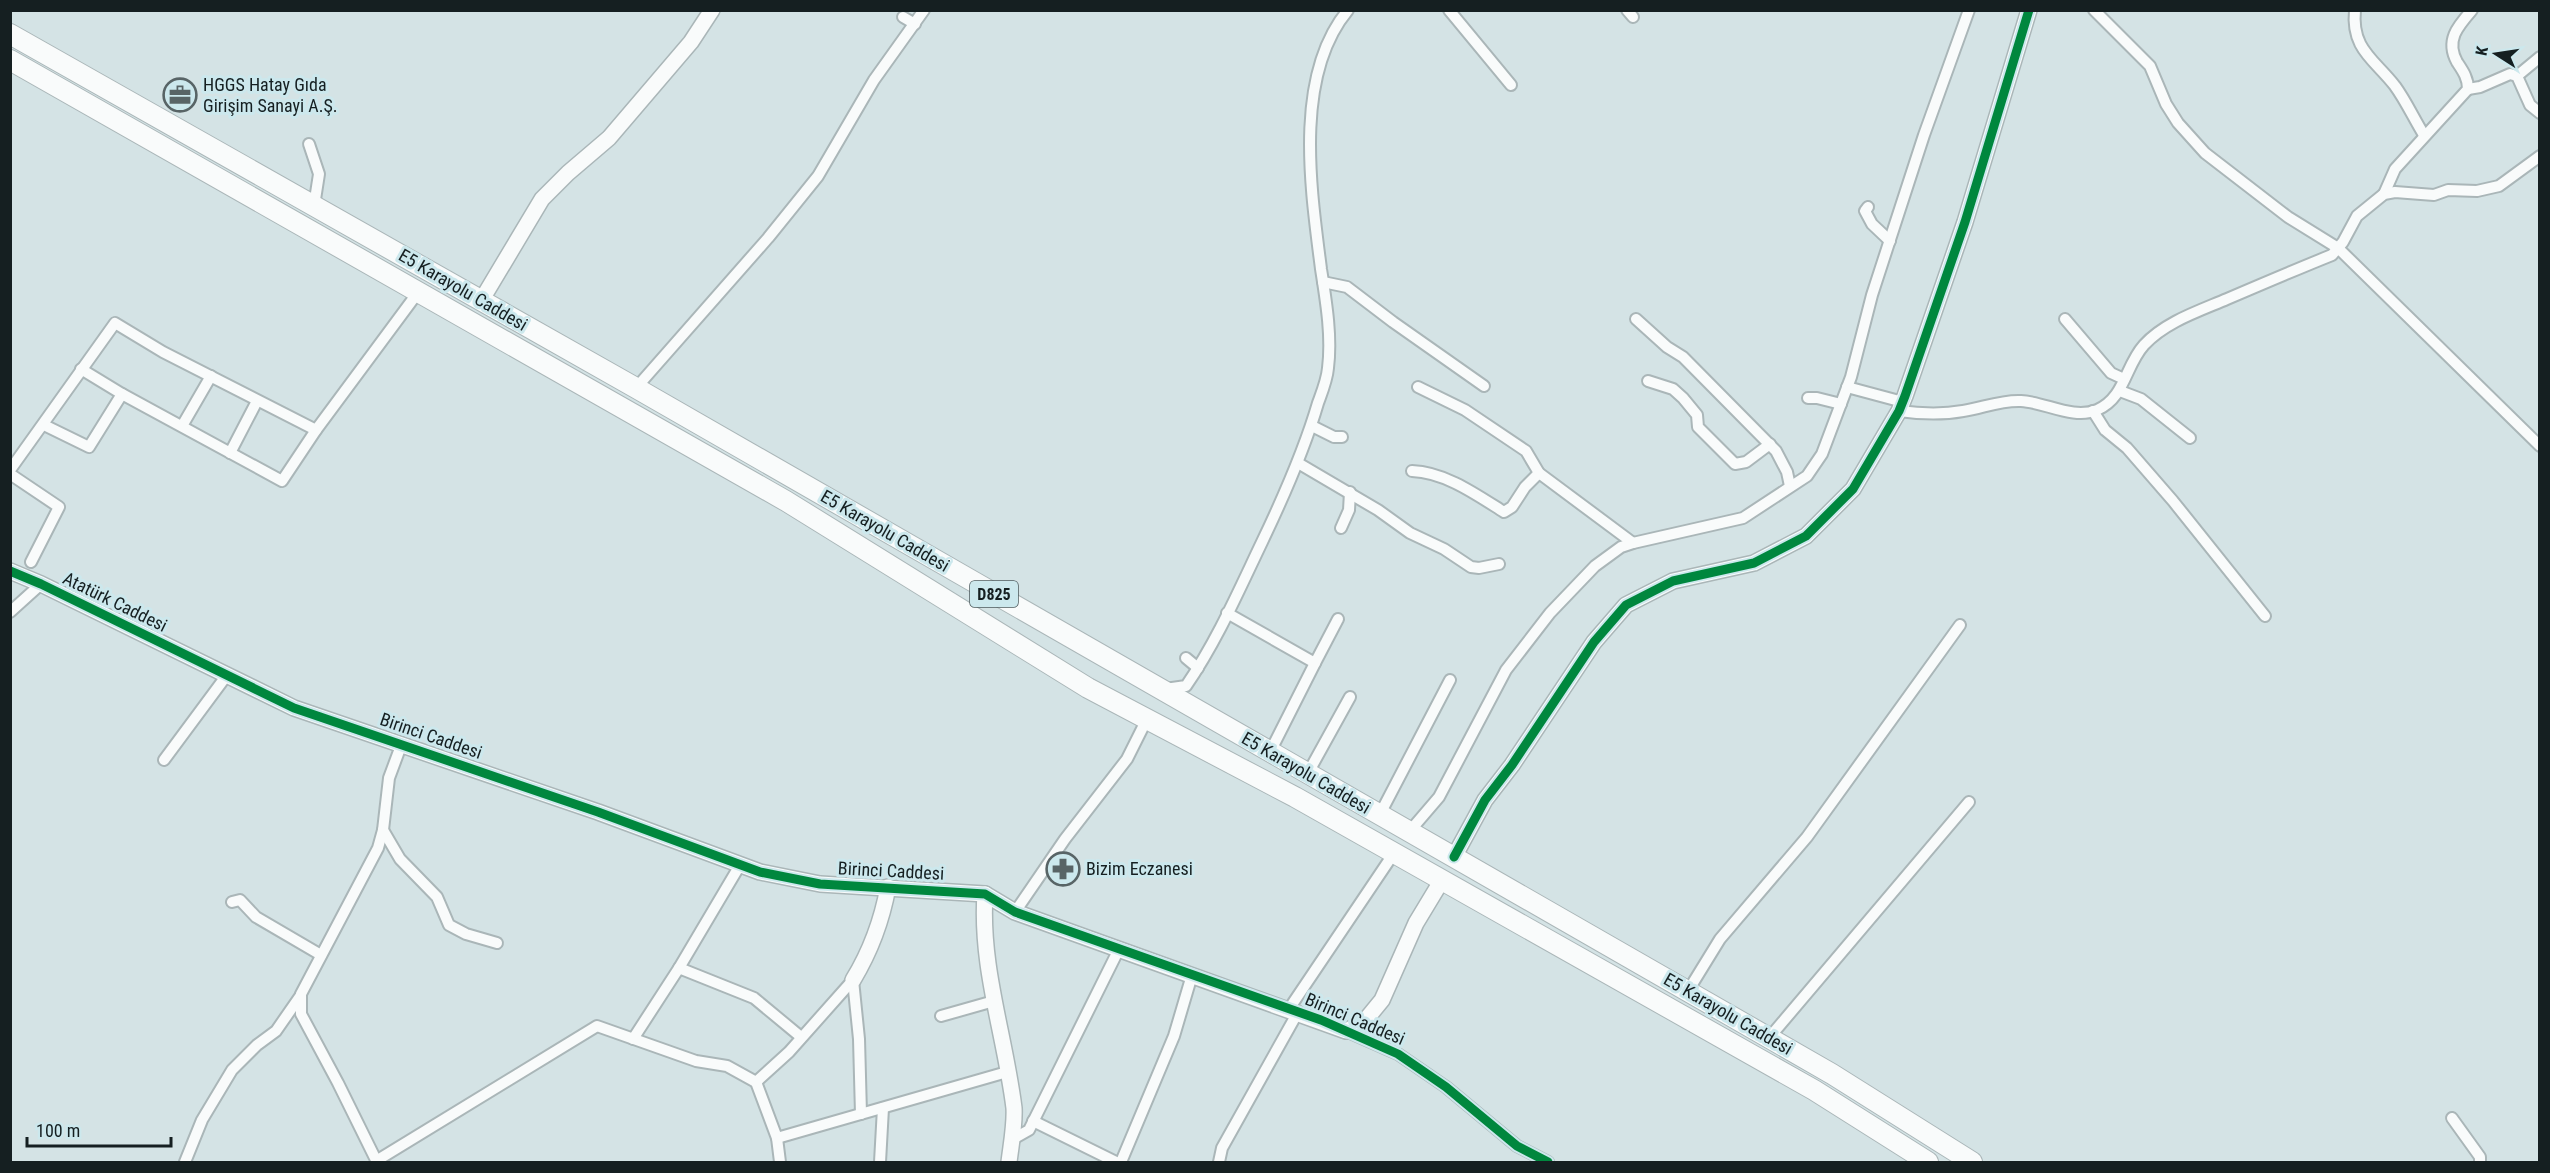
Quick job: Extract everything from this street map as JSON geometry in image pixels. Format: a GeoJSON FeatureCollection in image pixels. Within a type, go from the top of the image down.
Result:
{"type":"FeatureCollection","features":[{"type":"Feature","properties":{"kind":"highway","name":"E5 Karayolu Caddesi"},"geometry":{"type":"LineString","coordinates":[[10,34],[636,388],[1308,773],[1379,816],[1688,991],[1832,1074],[1972,1162]]}},
{"type":"Feature","properties":{"kind":"highway","name":"E5 Karayolu Caddesi"},"geometry":{"type":"LineString","coordinates":[[10,60],[786,501],[1088,688],[1295,797],[1814,1090],[1928,1162]]}},
{"type":"Feature","properties":{"kind":"highway"},"geometry":{"type":"LineString","coordinates":[[1141,716],[1157,687]]}},
{"type":"Feature","properties":{"kind":"highway"},"geometry":{"type":"LineString","coordinates":[[1168,730],[1184,702]]}},
{"type":"Feature","properties":{"kind":"street"},"geometry":{"type":"LineString","coordinates":[[481,301],[542,198],[568,172],[609,138],[692,42],[712,10]]}},
{"type":"Feature","properties":{"kind":"street"},"geometry":{"type":"LineString","coordinates":[[636,388],[812,185],[874,80],[924,10]]}},
{"type":"Feature","properties":{"kind":"street"},"geometry":{"type":"LineString","coordinates":[[1157,687],[1186,686],[1198,668],[1227,613],[1298,463],[1312,426],[1328,369],[1328,317],[1314,211],[1310,116],[1320,59],[1348,10]]}},
{"type":"Feature","properties":{"kind":"street"},"geometry":{"type":"LineString","coordinates":[[1409,832],[1439,798],[1506,670],[1550,613],[1595,566],[1621,548],[1633,543],[1743,518],[1760,509],[1774,496],[1807,476],[1822,454],[1847,387],[1872,295],[1924,135],[1969,10]]}},
{"type":"Feature","properties":{"kind":"street"},"geometry":{"type":"LineString","coordinates":[[1454,857],[1485,800],[1512,765],[1594,642],[1626,605],[1673,581],[1754,563],[1806,536],[1853,489],[1901,406],[1965,222],[2029,10]]}},
{"type":"Feature","properties":{"kind":"street"},"geometry":{"type":"LineString","coordinates":[[2094,10],[2150,66],[2166,104],[2178,123],[2205,153],[2288,217],[2338,248],[2540,446]]}},
{"type":"Feature","properties":{"kind":"street"},"geometry":{"type":"LineString","coordinates":[[2355,10],[2355,31],[2362,50],[2396,87],[2424,135]]}},
{"type":"Feature","properties":{"kind":"street"},"geometry":{"type":"LineString","coordinates":[[2468,89],[2465,75],[2452,48],[2453,31],[2472,10]]}},
{"type":"Feature","properties":{"kind":"street"},"geometry":{"type":"LineString","coordinates":[[1456,13],[1511,85]]}},
{"type":"Feature","properties":{"kind":"street"},"geometry":{"type":"LineString","coordinates":[[903,17],[915,24]]}},
{"type":"Feature","properties":{"kind":"street"},"geometry":{"type":"LineString","coordinates":[[2517,76],[2540,57]]}},
{"type":"Feature","properties":{"kind":"street"},"geometry":{"type":"LineString","coordinates":[[2384,194],[2394,169],[2468,89],[2480,87],[2510,74],[2517,76],[2530,105],[2540,113]]}},
{"type":"Feature","properties":{"kind":"street"},"geometry":{"type":"LineString","coordinates":[[309,144],[319,174],[314,206]]}},
{"type":"Feature","properties":{"kind":"street"},"geometry":{"type":"LineString","coordinates":[[1847,387],[1926,415],[1964,411],[2001,401],[2022,401],[2074,412],[2093,411],[2107,405],[2120,391],[2144,345],[2178,320],[2332,255],[2357,216],[2384,194],[2395,192],[2434,195],[2448,190],[2477,191],[2499,186],[2540,156]]}},
{"type":"Feature","properties":{"kind":"street"},"geometry":{"type":"LineString","coordinates":[[1868,207],[1865,211],[1872,224],[1890,241]]}},
{"type":"Feature","properties":{"kind":"street"},"geometry":{"type":"LineString","coordinates":[[1323,282],[1347,287],[1484,386]]}},
{"type":"Feature","properties":{"kind":"street"},"geometry":{"type":"LineString","coordinates":[[81,369],[122,394],[282,481],[316,430],[419,291]]}},
{"type":"Feature","properties":{"kind":"street"},"geometry":{"type":"LineString","coordinates":[[1636,319],[1667,347],[1683,357],[1770,444],[1783,463],[1790,486]]}},
{"type":"Feature","properties":{"kind":"street"},"geometry":{"type":"LineString","coordinates":[[2065,319],[2111,373],[2124,380]]}},
{"type":"Feature","properties":{"kind":"street"},"geometry":{"type":"LineString","coordinates":[[31,562],[59,507],[10,472],[115,323],[163,352],[316,430]]}},
{"type":"Feature","properties":{"kind":"street"},"geometry":{"type":"LineString","coordinates":[[182,426],[211,376]]}},
{"type":"Feature","properties":{"kind":"street"},"geometry":{"type":"LineString","coordinates":[[1648,381],[1673,390],[1683,398],[1697,415],[1698,428],[1735,464],[1746,462],[1770,444]]}},
{"type":"Feature","properties":{"kind":"street"},"geometry":{"type":"LineString","coordinates":[[1418,387],[1465,410],[1526,451],[1539,473],[1633,543]]}},
{"type":"Feature","properties":{"kind":"street"},"geometry":{"type":"LineString","coordinates":[[2120,391],[2141,399],[2190,438]]}},
{"type":"Feature","properties":{"kind":"street"},"geometry":{"type":"LineString","coordinates":[[44,425],[89,447],[122,394]]}},
{"type":"Feature","properties":{"kind":"street"},"geometry":{"type":"LineString","coordinates":[[1808,398],[1841,404]]}},
{"type":"Feature","properties":{"kind":"street"},"geometry":{"type":"LineString","coordinates":[[230,453],[256,401]]}},
{"type":"Feature","properties":{"kind":"street"},"geometry":{"type":"LineString","coordinates":[[2093,411],[2105,430],[2127,448],[2173,501],[2265,616]]}},
{"type":"Feature","properties":{"kind":"street"},"geometry":{"type":"LineString","coordinates":[[1312,426],[1334,437],[1342,437]]}},
{"type":"Feature","properties":{"kind":"street"},"geometry":{"type":"LineString","coordinates":[[1298,463],[1350,492],[1410,533],[1444,549],[1471,567],[1479,568],[1499,564]]}},
{"type":"Feature","properties":{"kind":"street"},"geometry":{"type":"LineString","coordinates":[[1412,471],[1427,471],[1441,476],[1504,512],[1512,507],[1525,487],[1539,473]]}},
{"type":"Feature","properties":{"kind":"street"},"geometry":{"type":"LineString","coordinates":[[1341,528],[1349,510],[1350,492]]}},
{"type":"Feature","properties":{"kind":"street","name":"Atatürk Caddesi"},"geometry":{"type":"LineString","coordinates":[[10,572],[41,584],[205,664]]}},
{"type":"Feature","properties":{"kind":"street"},"geometry":{"type":"LineString","coordinates":[[10,612],[41,584]]}},
{"type":"Feature","properties":{"kind":"street"},"geometry":{"type":"LineString","coordinates":[[1227,613],[1315,663]]}},
{"type":"Feature","properties":{"kind":"street"},"geometry":{"type":"LineString","coordinates":[[1270,752],[1338,619]]}},
{"type":"Feature","properties":{"kind":"street"},"geometry":{"type":"LineString","coordinates":[[1688,991],[1720,939],[1807,837],[1960,626]]}},
{"type":"Feature","properties":{"kind":"street"},"geometry":{"type":"LineString","coordinates":[[1186,658],[1198,668]]}},
{"type":"Feature","properties":{"kind":"street","name":"Birinci Caddesi"},"geometry":{"type":"LineString","coordinates":[[205,664],[294,708],[402,743],[760,872],[820,884],[985,894],[1015,912],[1293,1010],[1398,1054],[1446,1087],[1517,1146],[1548,1162]]}},
{"type":"Feature","properties":{"kind":"street"},"geometry":{"type":"LineString","coordinates":[[164,760],[227,675]]}},
{"type":"Feature","properties":{"kind":"street"},"geometry":{"type":"LineString","coordinates":[[1379,816],[1450,680]]}},
{"type":"Feature","properties":{"kind":"street"},"geometry":{"type":"LineString","coordinates":[[1308,773],[1350,697]]}},
{"type":"Feature","properties":{"kind":"street"},"geometry":{"type":"LineString","coordinates":[[1015,912],[1065,839],[1127,759],[1141,716]]}},
{"type":"Feature","properties":{"kind":"street"},"geometry":{"type":"LineString","coordinates":[[185,1162],[202,1120],[232,1070],[257,1045],[276,1031],[301,994],[378,848],[383,830],[389,778],[402,743]]}},
{"type":"Feature","properties":{"kind":"street"},"geometry":{"type":"LineString","coordinates":[[1769,1038],[1969,802]]}},
{"type":"Feature","properties":{"kind":"street"},"geometry":{"type":"LineString","coordinates":[[383,830],[400,859],[437,897],[449,925],[466,934],[497,943]]}},
{"type":"Feature","properties":{"kind":"street"},"geometry":{"type":"LineString","coordinates":[[1219,1162],[1222,1148],[1293,1010],[1394,853]]}},
{"type":"Feature","properties":{"kind":"street"},"geometry":{"type":"LineString","coordinates":[[633,1038],[679,968],[740,865]]}},
{"type":"Feature","properties":{"kind":"street"},"geometry":{"type":"LineString","coordinates":[[1346,1031],[1364,1022],[1382,1000],[1416,923],[1442,880]]}},
{"type":"Feature","properties":{"kind":"street"},"geometry":{"type":"LineString","coordinates":[[756,1082],[789,1052],[853,980],[865,960],[876,932],[888,887]]}},
{"type":"Feature","properties":{"kind":"street"},"geometry":{"type":"LineString","coordinates":[[985,894],[984,936],[1014,1110],[1009,1162]]}},
{"type":"Feature","properties":{"kind":"street"},"geometry":{"type":"LineString","coordinates":[[232,902],[240,900],[254,908],[256,917],[321,955]]}},
{"type":"Feature","properties":{"kind":"street"},"geometry":{"type":"LineString","coordinates":[[1011,1140],[1029,1130],[1119,949]]}},
{"type":"Feature","properties":{"kind":"street"},"geometry":{"type":"LineString","coordinates":[[679,968],[754,998],[801,1037]]}},
{"type":"Feature","properties":{"kind":"street"},"geometry":{"type":"LineString","coordinates":[[1121,1162],[1174,1036],[1192,975]]}},
{"type":"Feature","properties":{"kind":"street"},"geometry":{"type":"LineString","coordinates":[[853,980],[859,1039],[861,1114]]}},
{"type":"Feature","properties":{"kind":"street"},"geometry":{"type":"LineString","coordinates":[[301,994],[301,1014],[377,1162],[597,1026],[696,1062],[727,1066],[756,1082],[777,1138],[780,1162]]}},
{"type":"Feature","properties":{"kind":"street"},"geometry":{"type":"LineString","coordinates":[[941,1016],[994,1001]]}},
{"type":"Feature","properties":{"kind":"street"},"geometry":{"type":"LineString","coordinates":[[777,1138],[1007,1072]]}},
{"type":"Feature","properties":{"kind":"street"},"geometry":{"type":"LineString","coordinates":[[880,1162],[883,1108]]}},
{"type":"Feature","properties":{"kind":"street"},"geometry":{"type":"LineString","coordinates":[[2452,1118],[2480,1157],[2480,1162]]}},
{"type":"Feature","properties":{"kind":"street"},"geometry":{"type":"LineString","coordinates":[[1034,1121],[1116,1162]]}},
{"type":"Feature","properties":{"kind":"cycle path"},"geometry":{"type":"LineString","coordinates":[[1454,857],[1485,800],[1512,765],[1594,642],[1626,605],[1673,581],[1754,563],[1806,536],[1853,489],[1899,411],[1905,396],[1965,222],[2029,10]]}},
{"type":"Feature","properties":{"kind":"cycle path"},"geometry":{"type":"LineString","coordinates":[[10,571],[294,708],[598,812],[760,872],[820,884],[985,894],[1015,912],[1321,1020],[1398,1054],[1446,1087],[1517,1146],[1548,1162]]}},
{"type":"Feature","properties":{"kind":"place","name":"HGGS Hatay Gıda Girişim Sanayi A.Ş."},"geometry":{"type":"Point","coordinates":[180,95]}},
{"type":"Feature","properties":{"kind":"place","name":"Bizim Eczanesi"},"geometry":{"type":"Point","coordinates":[1063,869]}}]}
